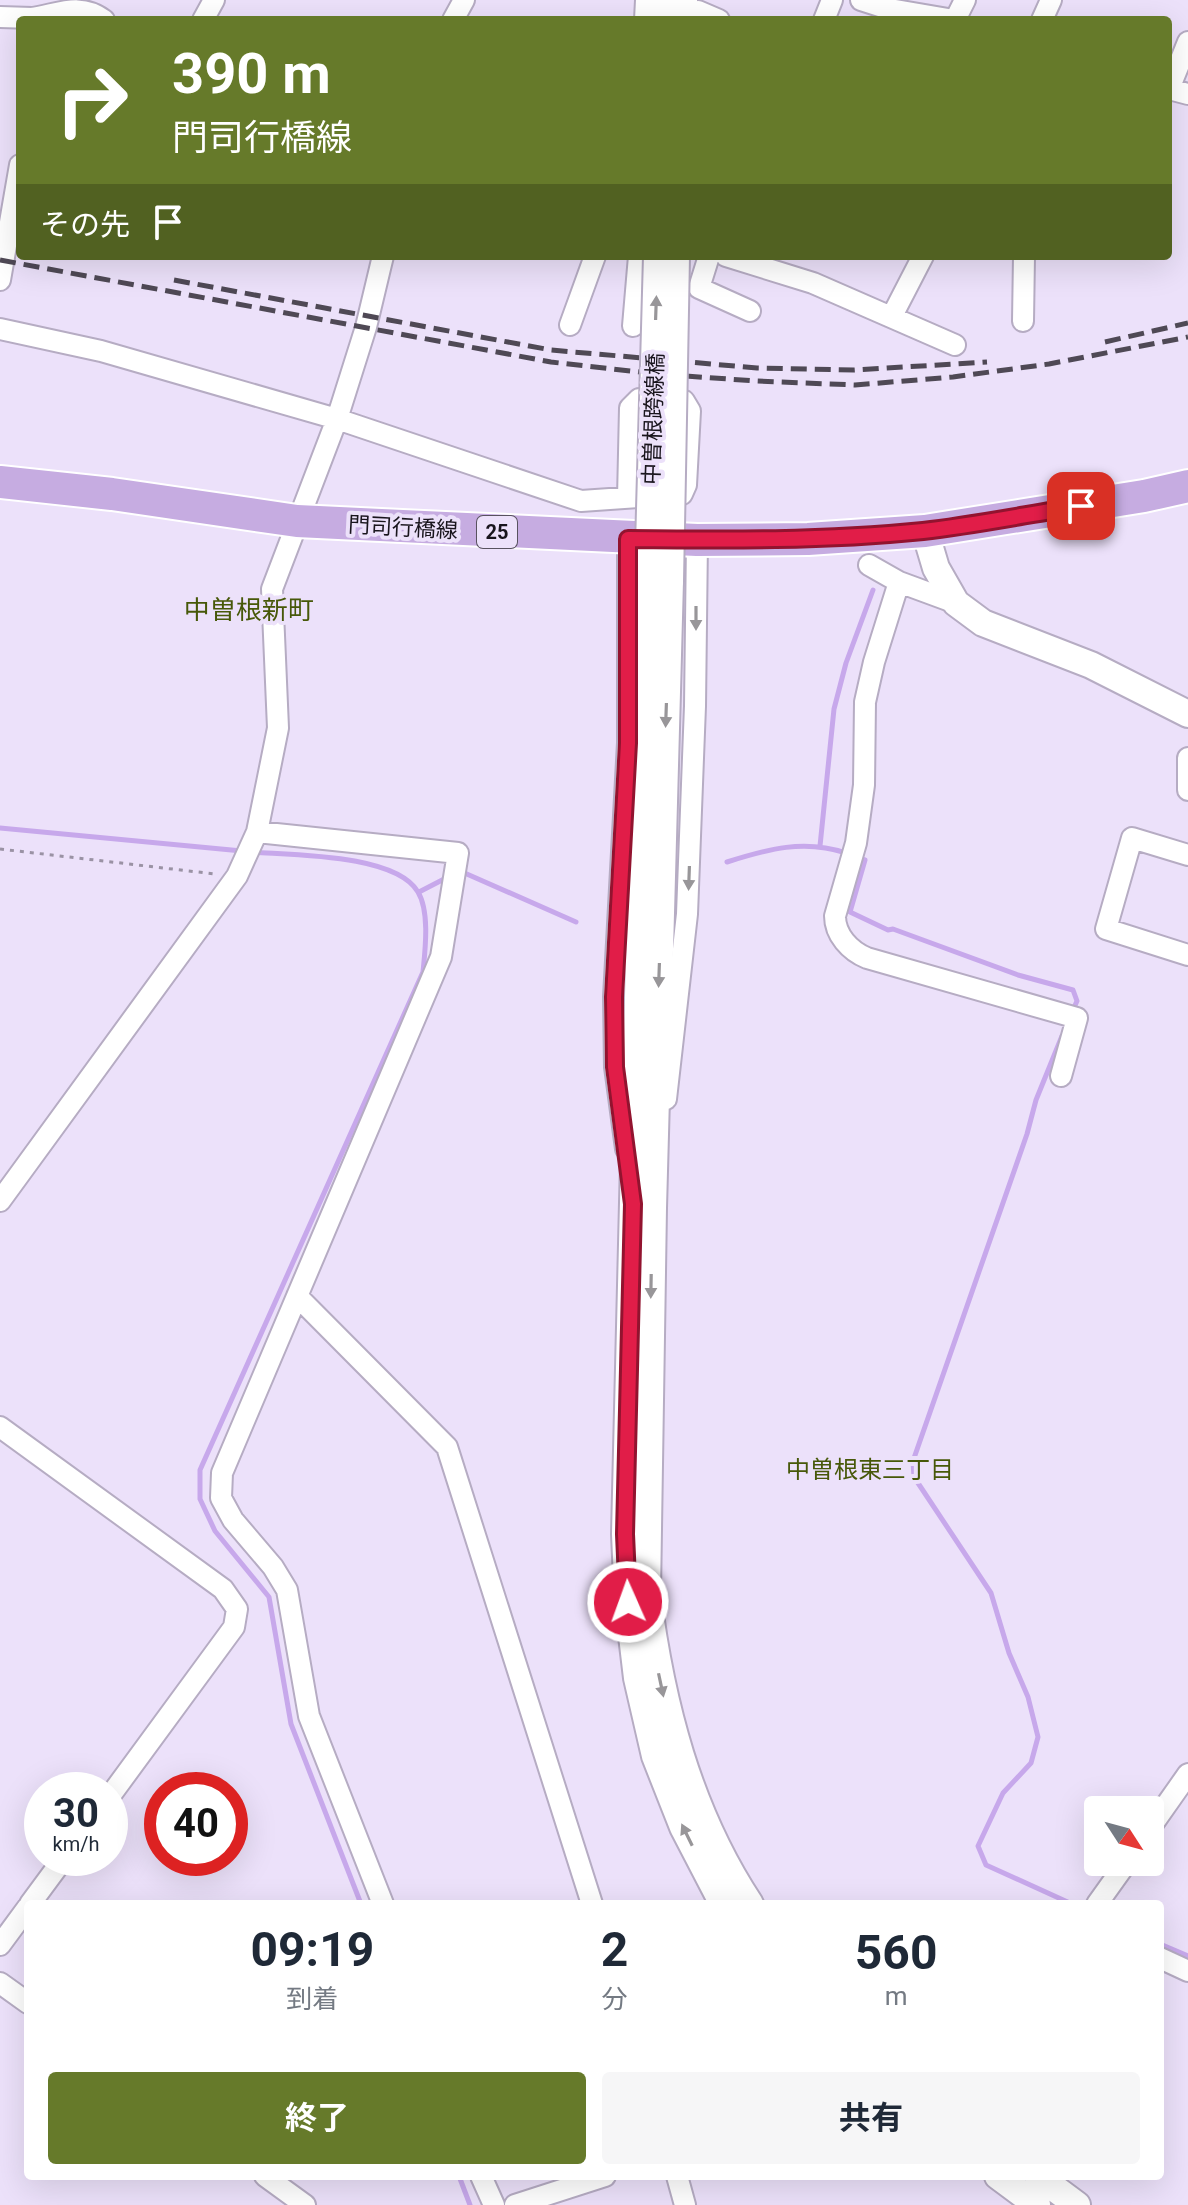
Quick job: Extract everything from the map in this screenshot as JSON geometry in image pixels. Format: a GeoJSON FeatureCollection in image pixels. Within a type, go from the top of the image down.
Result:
{"type":"FeatureCollection","features":[{"type":"Feature","properties":{"kind":"main road","name":"門司行橋線"},"geometry":{"type":"LineString","coordinates":[[0,482],[112,494],[297,521],[697,540],[808,539],[925,531],[1144,496],[1188,486]]}},
{"type":"Feature","properties":{"kind":"street"},"geometry":{"type":"LineString","coordinates":[[861,0],[927,16]]}},
{"type":"Feature","properties":{"kind":"street"},"geometry":{"type":"LineString","coordinates":[[951,16],[965,0]]}},
{"type":"Feature","properties":{"kind":"street"},"geometry":{"type":"LineString","coordinates":[[40,16],[68,5],[92,11],[99,16]]}},
{"type":"Feature","properties":{"kind":"street"},"geometry":{"type":"LineString","coordinates":[[1172,80],[1188,42]]}},
{"type":"Feature","properties":{"kind":"street"},"geometry":{"type":"LineString","coordinates":[[0,280],[16,188]]}},
{"type":"Feature","properties":{"kind":"street"},"geometry":{"type":"LineString","coordinates":[[0,1201],[240,869],[255,836],[278,728],[272,589],[337,419],[366,327],[382,260]]}},
{"type":"Feature","properties":{"kind":"street"},"geometry":{"type":"LineString","coordinates":[[570,325],[594,260]]}},
{"type":"Feature","properties":{"kind":"street"},"geometry":{"type":"LineString","coordinates":[[633,326],[639,260]]}},
{"type":"Feature","properties":{"kind":"street","name":"中曽根跨線橋"},"geometry":{"type":"LineString","coordinates":[[657,260],[659,581]]}},
{"type":"Feature","properties":{"kind":"street","name":"中曽根跨線橋"},"geometry":{"type":"LineString","coordinates":[[659,581],[676,260]]}},
{"type":"Feature","properties":{"kind":"street"},"geometry":{"type":"LineString","coordinates":[[708,260],[699,288],[750,311]]}},
{"type":"Feature","properties":{"kind":"street"},"geometry":{"type":"LineString","coordinates":[[754,260],[783,264],[813,283],[955,345]]}},
{"type":"Feature","properties":{"kind":"street"},"geometry":{"type":"LineString","coordinates":[[892,316],[921,260]]}},
{"type":"Feature","properties":{"kind":"street"},"geometry":{"type":"LineString","coordinates":[[1023,321],[1024,260]]}},
{"type":"Feature","properties":{"kind":"street"},"geometry":{"type":"LineString","coordinates":[[0,329],[101,351],[337,419],[581,501],[628,498],[682,494],[686,485],[690,411],[684,401],[639,399],[630,408],[628,498]]}},
{"type":"Feature","properties":{"kind":"street"},"geometry":{"type":"LineString","coordinates":[[925,531],[936,568],[956,603]]}},
{"type":"Feature","properties":{"kind":"street"},"geometry":{"type":"LineString","coordinates":[[628,539],[628,743],[614,997],[615,1053],[643,1206]]}},
{"type":"Feature","properties":{"kind":"street"},"geometry":{"type":"LineString","coordinates":[[697,540],[695,706],[687,914],[643,1206],[646,1578],[655,1656],[669,1719],[697,1807],[747,1900]]}},
{"type":"Feature","properties":{"kind":"street"},"geometry":{"type":"LineString","coordinates":[[869,565],[899,582],[956,603],[983,623],[1091,665],[1188,714]]}},
{"type":"Feature","properties":{"kind":"street"},"geometry":{"type":"LineString","coordinates":[[659,581],[643,1206],[625,1534],[628,1602],[635,1663],[655,1756],[683,1827],[721,1900]]}},
{"type":"Feature","properties":{"kind":"street"},"geometry":{"type":"LineString","coordinates":[[899,582],[865,702],[864,785],[856,843],[835,924],[851,951],[1068,1016],[1061,1076]]}},
{"type":"Feature","properties":{"kind":"street"},"geometry":{"type":"LineString","coordinates":[[1188,758],[1188,790]]}},
{"type":"Feature","properties":{"kind":"street"},"geometry":{"type":"LineString","coordinates":[[255,836],[458,853],[441,957],[222,1473],[221,1498],[233,1520],[273,1567],[287,1590],[309,1716],[381,1900]]}},
{"type":"Feature","properties":{"kind":"street"},"geometry":{"type":"LineString","coordinates":[[1188,855],[1132,838],[1106,929],[1188,955]]}},
{"type":"Feature","properties":{"kind":"street"},"geometry":{"type":"LineString","coordinates":[[297,1296],[447,1447],[591,1900]]}},
{"type":"Feature","properties":{"kind":"street"},"geometry":{"type":"LineString","coordinates":[[0,1427],[223,1589],[237,1609],[234,1627],[128,1772]]}},
{"type":"Feature","properties":{"kind":"street"},"geometry":{"type":"LineString","coordinates":[[1164,1808],[1188,1774]]}},
{"type":"Feature","properties":{"kind":"street"},"geometry":{"type":"LineString","coordinates":[[33,1900],[51,1876]]}},
{"type":"Feature","properties":{"kind":"street"},"geometry":{"type":"LineString","coordinates":[[1100,1900],[1117,1876]]}},
{"type":"Feature","properties":{"kind":"street"},"geometry":{"type":"LineString","coordinates":[[0,1945],[24,1913]]}},
{"type":"Feature","properties":{"kind":"street"},"geometry":{"type":"LineString","coordinates":[[1164,1960],[1188,1971]]}},
{"type":"Feature","properties":{"kind":"street"},"geometry":{"type":"LineString","coordinates":[[0,1983],[24,2000]]}},
{"type":"Feature","properties":{"kind":"street"},"geometry":{"type":"LineString","coordinates":[[271,2180],[305,2205]]}},
{"type":"Feature","properties":{"kind":"street"},"geometry":{"type":"LineString","coordinates":[[483,2180],[494,2205]]}},
{"type":"Feature","properties":{"kind":"street"},"geometry":{"type":"LineString","coordinates":[[515,2205],[593,2180]]}},
{"type":"Feature","properties":{"kind":"street"},"geometry":{"type":"LineString","coordinates":[[678,2180],[685,2205]]}},
{"type":"Feature","properties":{"kind":"street"},"geometry":{"type":"LineString","coordinates":[[1003,2180],[1037,2205]]}},
{"type":"Feature","properties":{"kind":"street"},"geometry":{"type":"LineString","coordinates":[[1043,2180],[1077,2205]]}},
{"type":"Feature","properties":{"kind":"path"},"geometry":{"type":"LineString","coordinates":[[0,849],[240,869]]}},
{"type":"Feature","properties":{"kind":"waterway"},"geometry":{"type":"LineString","coordinates":[[820,846],[834,709],[846,663],[873,590]]}},
{"type":"Feature","properties":{"kind":"waterway"},"geometry":{"type":"LineString","coordinates":[[0,828],[242,851]]}},
{"type":"Feature","properties":{"kind":"waterway"},"geometry":{"type":"LineString","coordinates":[[727,862],[786,847],[815,847],[846,853]]}},
{"type":"Feature","properties":{"kind":"waterway"},"geometry":{"type":"LineString","coordinates":[[252,852],[342,859],[388,870],[406,879],[418,892],[424,910],[423,972],[200,1470],[200,1499],[215,1531],[269,1597],[291,1724],[359,1900]]}},
{"type":"Feature","properties":{"kind":"waterway"},"geometry":{"type":"LineString","coordinates":[[855,857],[865,860],[850,912],[888,930],[893,929],[1018,975],[1073,990],[1077,1001],[1072,1012]]}},
{"type":"Feature","properties":{"kind":"waterway"},"geometry":{"type":"LineString","coordinates":[[460,871],[576,922]]}},
{"type":"Feature","properties":{"kind":"waterway"},"geometry":{"type":"LineString","coordinates":[[419,892],[448,877]]}},
{"type":"Feature","properties":{"kind":"waterway"},"geometry":{"type":"LineString","coordinates":[[1062,1036],[1036,1100],[1027,1134],[913,1461],[914,1477],[991,1593],[1009,1653],[1028,1697],[1038,1737],[1031,1763],[1003,1793],[978,1846],[986,1865],[1063,1900]]}},
{"type":"Feature","properties":{"kind":"waterway"},"geometry":{"type":"LineString","coordinates":[[1164,1946],[1188,1956]]}},
{"type":"Feature","properties":{"kind":"waterway"},"geometry":{"type":"LineString","coordinates":[[461,2180],[470,2205]]}},
{"type":"Feature","properties":{"kind":"railway"},"geometry":{"type":"LineString","coordinates":[[0,260],[551,362],[756,381],[855,385],[953,377],[1049,364],[1188,337]]}},
{"type":"Feature","properties":{"kind":"railway"},"geometry":{"type":"LineString","coordinates":[[174,280],[551,350],[757,368],[854,370],[987,362]]}},
{"type":"Feature","properties":{"kind":"railway"},"geometry":{"type":"LineString","coordinates":[[1105,342],[1188,323]]}},
{"type":"Feature","properties":{"kind":"district","name":"中曽根新町"},"geometry":{"type":"Point","coordinates":[249,610]}},
{"type":"Feature","properties":{"kind":"district","name":"中曽根東三丁目"},"geometry":{"type":"Point","coordinates":[870,1470]}},
{"type":"Feature","properties":{"kind":"route"},"geometry":{"type":"LineString","coordinates":[[628,1602],[625,1534],[633,1204],[615,1067],[614,997],[628,743],[628,539],[808,539],[925,531],[1081,506]]}}]}
